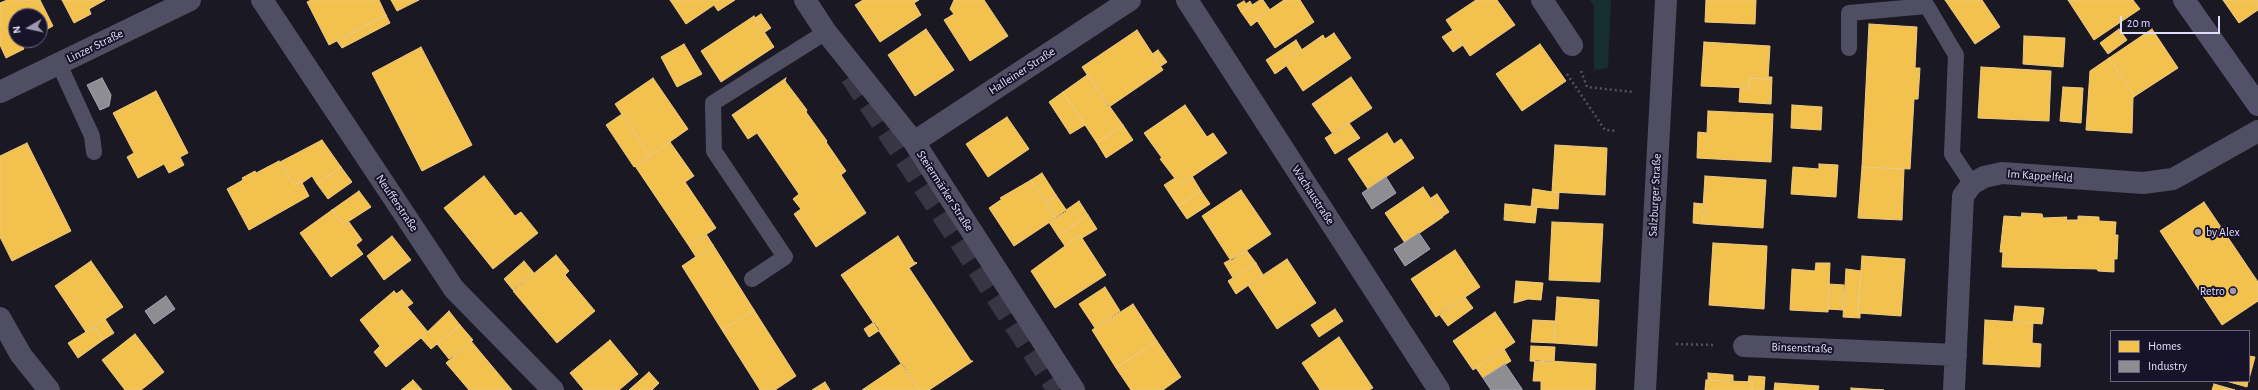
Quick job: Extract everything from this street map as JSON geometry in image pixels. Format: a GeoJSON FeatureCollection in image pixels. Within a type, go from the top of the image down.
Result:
{"type":"FeatureCollection","features":[{"type":"Feature","properties":{"kind":"main road"},"geometry":{"type":"LineString","coordinates":[[2184,0],[2258,105]]}},
{"type":"Feature","properties":{"kind":"street","name":"Linzer Straße"},"geometry":{"type":"LineString","coordinates":[[0,92],[190,0]]}},
{"type":"Feature","properties":{"kind":"street","name":"Neufferstraße"},"geometry":{"type":"LineString","coordinates":[[262,0],[454,289],[553,390]]}},
{"type":"Feature","properties":{"kind":"street","name":"Steiermärker Straße"},"geometry":{"type":"LineString","coordinates":[[805,0],[826,32],[914,142],[1074,390]]}},
{"type":"Feature","properties":{"kind":"street","name":"Halleiner Straße"},"geometry":{"type":"LineString","coordinates":[[914,142],[1130,0]]}},
{"type":"Feature","properties":{"kind":"street","name":"Wachaustraße"},"geometry":{"type":"LineString","coordinates":[[1187,0],[1439,390]]}},
{"type":"Feature","properties":{"kind":"street"},"geometry":{"type":"LineString","coordinates":[[1542,0],[1572,45]]}},
{"type":"Feature","properties":{"kind":"street","name":"Salzburger Straße"},"geometry":{"type":"LineString","coordinates":[[1645,390],[1666,0]]}},
{"type":"Feature","properties":{"kind":"street","name":"Im Kappelfeld"},"geometry":{"type":"LineString","coordinates":[[1972,184],[1984,177],[2002,173],[2143,183],[2173,179],[2258,131]]}},
{"type":"Feature","properties":{"kind":"street"},"geometry":{"type":"LineString","coordinates":[[1954,390],[1962,196],[1972,184]]}},
{"type":"Feature","properties":{"kind":"street"},"geometry":{"type":"LineString","coordinates":[[0,318],[21,355],[50,390]]}},
{"type":"Feature","properties":{"kind":"street","name":"Binsenstraße"},"geometry":{"type":"LineString","coordinates":[[1744,346],[1956,355]]}},
{"type":"Feature","properties":{"kind":"lane"},"geometry":{"type":"LineString","coordinates":[[1849,48],[1849,13],[1927,6],[1956,55],[1952,154],[1972,184]]}},
{"type":"Feature","properties":{"kind":"lane"},"geometry":{"type":"LineString","coordinates":[[752,279],[785,257],[714,151],[713,103],[826,32]]}},
{"type":"Feature","properties":{"kind":"lane"},"geometry":{"type":"LineString","coordinates":[[59,64],[92,136],[94,152]]}},
{"type":"Feature","properties":{"kind":"path"},"geometry":{"type":"LineString","coordinates":[[1572,45],[1587,87],[1661,95]]}},
{"type":"Feature","properties":{"kind":"path"},"geometry":{"type":"LineString","coordinates":[[1572,45],[1565,71],[1605,130],[1617,131]]}},
{"type":"Feature","properties":{"kind":"path"},"geometry":{"type":"LineString","coordinates":[[1648,343],[1744,346]]}},
{"type":"Feature","properties":{"kind":"green space"},"geometry":{"type":"Polygon","coordinates":[[[1590,0],[1611,0],[1608,68],[1594,70],[1594,6],[1590,0]]]}},
{"type":"Feature","properties":{"kind":"building: Homes"},"geometry":{"type":"Polygon","coordinates":[[[7,0],[40,0],[44,8],[8,8],[8,48],[24,49],[6,58],[0,45],[0,3],[7,0]]]}},
{"type":"Feature","properties":{"kind":"building: Homes"},"geometry":{"type":"Polygon","coordinates":[[[62,0],[105,0],[89,9],[91,14],[74,23],[62,0]]]}},
{"type":"Feature","properties":{"kind":"building: Homes"},"geometry":{"type":"Polygon","coordinates":[[[311,0],[379,0],[386,15],[329,45],[307,2],[311,0]]]}},
{"type":"Feature","properties":{"kind":"building: Homes"},"geometry":{"type":"Polygon","coordinates":[[[391,0],[419,0],[397,11],[391,0]]]}},
{"type":"Feature","properties":{"kind":"building: Homes"},"geometry":{"type":"Polygon","coordinates":[[[670,0],[735,0],[718,11],[714,5],[686,24],[670,0]]]}},
{"type":"Feature","properties":{"kind":"building: Homes"},"geometry":{"type":"Polygon","coordinates":[[[863,0],[919,0],[914,3],[921,15],[880,42],[855,5],[863,0]]]}},
{"type":"Feature","properties":{"kind":"building: Homes"},"geometry":{"type":"Polygon","coordinates":[[[954,0],[984,0],[1008,36],[970,61],[944,20],[954,14],[950,9],[954,0]]]}},
{"type":"Feature","properties":{"kind":"building: Homes"},"geometry":{"type":"Polygon","coordinates":[[[1260,0],[1263,0],[1270,10],[1256,19],[1257,21],[1251,26],[1241,12],[1260,0]]]}},
{"type":"Feature","properties":{"kind":"building: Homes"},"geometry":{"type":"Polygon","coordinates":[[[1284,0],[1300,0],[1314,22],[1275,48],[1256,19],[1284,0]]]}},
{"type":"Feature","properties":{"kind":"building: Homes"},"geometry":{"type":"Polygon","coordinates":[[[1476,0],[1497,0],[1515,25],[1470,56],[1446,20],[1476,0]]]}},
{"type":"Feature","properties":{"kind":"building: Homes"},"geometry":{"type":"Polygon","coordinates":[[[1706,0],[1756,0],[1755,24],[1705,22],[1706,0]]]}},
{"type":"Feature","properties":{"kind":"building: Homes"},"geometry":{"type":"Polygon","coordinates":[[[1945,0],[1982,0],[2000,27],[1975,44],[1945,0]]]}},
{"type":"Feature","properties":{"kind":"building: Homes"},"geometry":{"type":"Polygon","coordinates":[[[2068,0],[2133,0],[2140,9],[2094,40],[2068,0]]]}},
{"type":"Feature","properties":{"kind":"building: Homes"},"geometry":{"type":"Polygon","coordinates":[[[2223,0],[2258,0],[2258,10],[2239,23],[2223,0]]]}},
{"type":"Feature","properties":{"kind":"building: Homes"},"geometry":{"type":"Polygon","coordinates":[[[1244,1],[1246,4],[1250,1],[1252,5],[1241,12],[1237,5],[1244,1]]]}},
{"type":"Feature","properties":{"kind":"building: Homes"},"geometry":{"type":"Polygon","coordinates":[[[761,14],[771,28],[765,32],[755,18],[761,14]]]}},
{"type":"Feature","properties":{"kind":"building: Homes"},"geometry":{"type":"Polygon","coordinates":[[[386,15],[390,23],[342,48],[337,41],[386,15]]]}},
{"type":"Feature","properties":{"kind":"building: Homes"},"geometry":{"type":"Polygon","coordinates":[[[48,16],[53,26],[48,29],[48,16]]]}},
{"type":"Feature","properties":{"kind":"building: Homes"},"geometry":{"type":"Polygon","coordinates":[[[754,16],[774,47],[721,82],[701,51],[754,16]]]}},
{"type":"Feature","properties":{"kind":"building: Homes"},"geometry":{"type":"Polygon","coordinates":[[[1869,24],[1917,27],[1915,68],[1920,68],[1918,99],[1914,99],[1910,169],[1862,167],[1869,24]]]}},
{"type":"Feature","properties":{"kind":"building: Homes"},"geometry":{"type":"Polygon","coordinates":[[[926,29],[954,70],[915,96],[888,55],[926,29]]]}},
{"type":"Feature","properties":{"kind":"building: Homes"},"geometry":{"type":"Polygon","coordinates":[[[2119,29],[2127,40],[2108,54],[2100,43],[2119,29]]]}},
{"type":"Feature","properties":{"kind":"building: Homes"},"geometry":{"type":"Polygon","coordinates":[[[2152,29],[2178,68],[2135,96],[2109,58],[2152,29]]]}},
{"type":"Feature","properties":{"kind":"building: Homes"},"geometry":{"type":"Polygon","coordinates":[[[1137,30],[1163,70],[1109,107],[1082,67],[1137,30]]]}},
{"type":"Feature","properties":{"kind":"building: Homes"},"geometry":{"type":"Polygon","coordinates":[[[1453,30],[1463,45],[1453,52],[1442,37],[1453,30]]]}},
{"type":"Feature","properties":{"kind":"building: Homes"},"geometry":{"type":"Polygon","coordinates":[[[1334,33],[1351,58],[1303,91],[1284,62],[1323,35],[1325,39],[1334,33]]]}},
{"type":"Feature","properties":{"kind":"building: Homes"},"geometry":{"type":"Polygon","coordinates":[[[2024,36],[2065,38],[2063,67],[2023,64],[2024,36]]]}},
{"type":"Feature","properties":{"kind":"building: Homes"},"geometry":{"type":"Polygon","coordinates":[[[1296,40],[1302,50],[1284,62],[1286,66],[1275,74],[1266,60],[1296,40]]]}},
{"type":"Feature","properties":{"kind":"building: Homes"},"geometry":{"type":"Polygon","coordinates":[[[1704,42],[1770,46],[1768,79],[1750,78],[1749,88],[1701,86],[1704,42]]]}},
{"type":"Feature","properties":{"kind":"building: Homes"},"geometry":{"type":"Polygon","coordinates":[[[684,44],[702,74],[677,87],[661,57],[684,44]]]}},
{"type":"Feature","properties":{"kind":"building: Homes"},"geometry":{"type":"Polygon","coordinates":[[[1540,44],[1566,81],[1522,111],[1496,74],[1540,44]]]}},
{"type":"Feature","properties":{"kind":"building: Homes"},"geometry":{"type":"Polygon","coordinates":[[[421,47],[472,145],[422,171],[372,73],[421,47]]]}},
{"type":"Feature","properties":{"kind":"building: Homes"},"geometry":{"type":"Polygon","coordinates":[[[1158,50],[1167,62],[1161,66],[1152,54],[1158,50]]]}},
{"type":"Feature","properties":{"kind":"building: Homes"},"geometry":{"type":"Polygon","coordinates":[[[2109,58],[2135,96],[2133,98],[2132,133],[2086,130],[2090,71],[2109,58]]]}},
{"type":"Feature","properties":{"kind":"building: Homes"},"geometry":{"type":"Polygon","coordinates":[[[1981,67],[2051,71],[2049,121],[1978,118],[1981,67]]]}},
{"type":"Feature","properties":{"kind":"building: Homes"},"geometry":{"type":"Polygon","coordinates":[[[1087,75],[1123,125],[1097,143],[1063,92],[1087,75]]]}},
{"type":"Feature","properties":{"kind":"building: Homes"},"geometry":{"type":"Polygon","coordinates":[[[1351,77],[1372,108],[1333,134],[1312,104],[1351,77]]]}},
{"type":"Feature","properties":{"kind":"building: Homes"},"geometry":{"type":"Polygon","coordinates":[[[1768,77],[1772,77],[1771,104],[1739,102],[1740,88],[1749,88],[1750,78],[1768,79],[1768,77]]]}},
{"type":"Feature","properties":{"kind":"building: Homes"},"geometry":{"type":"Polygon","coordinates":[[[653,78],[688,129],[650,156],[615,104],[653,78]]]}},
{"type":"Feature","properties":{"kind":"building: Homes"},"geometry":{"type":"Polygon","coordinates":[[[786,78],[785,81],[807,110],[806,112],[846,171],[841,175],[866,213],[816,247],[794,214],[801,209],[793,199],[799,194],[757,133],[748,139],[732,115],[786,78]]]}},
{"type":"Feature","properties":{"kind":"building: Homes"},"geometry":{"type":"Polygon","coordinates":[[[2063,87],[2083,88],[2081,123],[2060,121],[2063,87]]]}},
{"type":"Feature","properties":{"kind":"building: Homes"},"geometry":{"type":"Polygon","coordinates":[[[156,91],[188,153],[180,157],[184,165],[169,173],[164,164],[138,178],[127,157],[134,153],[113,113],[156,91]]]}},
{"type":"Feature","properties":{"kind":"building: Homes"},"geometry":{"type":"Polygon","coordinates":[[[1063,92],[1085,125],[1070,134],[1049,102],[1063,92]]]}},
{"type":"Feature","properties":{"kind":"building: Homes"},"geometry":{"type":"Polygon","coordinates":[[[1185,105],[1207,137],[1213,133],[1227,153],[1180,185],[1160,159],[1162,158],[1144,133],[1185,105]]]}},
{"type":"Feature","properties":{"kind":"building: Homes"},"geometry":{"type":"Polygon","coordinates":[[[1792,105],[1822,107],[1821,130],[1791,128],[1792,105]]]}},
{"type":"Feature","properties":{"kind":"building: Homes"},"geometry":{"type":"Polygon","coordinates":[[[1708,111],[1773,114],[1771,162],[1697,158],[1698,132],[1707,133],[1708,111]]]}},
{"type":"Feature","properties":{"kind":"building: Homes"},"geometry":{"type":"Polygon","coordinates":[[[622,114],[650,156],[634,167],[606,125],[622,114]]]}},
{"type":"Feature","properties":{"kind":"building: Homes"},"geometry":{"type":"Polygon","coordinates":[[[1007,117],[1029,149],[988,177],[966,144],[1007,117]]]}},
{"type":"Feature","properties":{"kind":"building: Homes"},"geometry":{"type":"Polygon","coordinates":[[[1349,123],[1360,138],[1335,154],[1325,138],[1349,123]]]}},
{"type":"Feature","properties":{"kind":"building: Homes"},"geometry":{"type":"Polygon","coordinates":[[[1123,125],[1133,140],[1106,158],[1097,143],[1123,125]]]}},
{"type":"Feature","properties":{"kind":"building: Homes"},"geometry":{"type":"Polygon","coordinates":[[[1387,133],[1394,144],[1401,139],[1414,158],[1368,189],[1348,159],[1387,133]]]}},
{"type":"Feature","properties":{"kind":"building: Homes"},"geometry":{"type":"Polygon","coordinates":[[[322,140],[341,167],[317,184],[312,176],[302,183],[301,181],[294,185],[280,162],[322,140]]]}},
{"type":"Feature","properties":{"kind":"building: Homes"},"geometry":{"type":"Polygon","coordinates":[[[670,142],[694,176],[685,182],[716,228],[689,246],[635,166],[670,142]]]}},
{"type":"Feature","properties":{"kind":"building: Homes"},"geometry":{"type":"Polygon","coordinates":[[[27,143],[71,231],[12,261],[0,237],[0,156],[27,143]]]}},
{"type":"Feature","properties":{"kind":"building: Homes"},"geometry":{"type":"Polygon","coordinates":[[[1555,145],[1607,148],[1605,195],[1552,192],[1555,145]]]}},
{"type":"Feature","properties":{"kind":"building: Homes"},"geometry":{"type":"Polygon","coordinates":[[[279,161],[294,185],[301,181],[309,196],[249,230],[227,189],[255,171],[256,173],[279,161]]]}},
{"type":"Feature","properties":{"kind":"building: Homes"},"geometry":{"type":"Polygon","coordinates":[[[1819,164],[1838,165],[1836,197],[1791,194],[1793,167],[1819,169],[1819,164]]]}},
{"type":"Feature","properties":{"kind":"building: Homes"},"geometry":{"type":"Polygon","coordinates":[[[341,167],[352,182],[328,199],[317,184],[341,167]]]}},
{"type":"Feature","properties":{"kind":"building: Homes"},"geometry":{"type":"Polygon","coordinates":[[[1862,167],[1904,169],[1902,220],[1858,218],[1862,167]]]}},
{"type":"Feature","properties":{"kind":"building: Homes"},"geometry":{"type":"Polygon","coordinates":[[[1042,173],[1056,195],[1046,202],[1031,180],[1042,173]]]}},
{"type":"Feature","properties":{"kind":"building: Homes"},"geometry":{"type":"Polygon","coordinates":[[[484,176],[515,216],[521,212],[538,233],[493,269],[444,208],[484,176]]]}},
{"type":"Feature","properties":{"kind":"building: Homes"},"geometry":{"type":"Polygon","coordinates":[[[1192,176],[1201,191],[1178,206],[1164,185],[1175,178],[1180,185],[1192,176]]]}},
{"type":"Feature","properties":{"kind":"building: Homes"},"geometry":{"type":"Polygon","coordinates":[[[1705,176],[1766,180],[1763,228],[1702,224],[1705,176]]]}},
{"type":"Feature","properties":{"kind":"building: Homes"},"geometry":{"type":"Polygon","coordinates":[[[1031,180],[1056,218],[1014,246],[989,208],[1002,199],[1000,198],[1031,180]]]}},
{"type":"Feature","properties":{"kind":"building: Homes"},"geometry":{"type":"Polygon","coordinates":[[[1423,187],[1443,217],[1405,243],[1385,213],[1423,187]]]}},
{"type":"Feature","properties":{"kind":"building: Homes"},"geometry":{"type":"Polygon","coordinates":[[[1533,189],[1559,193],[1558,209],[1531,207],[1533,189]]]}},
{"type":"Feature","properties":{"kind":"building: Homes"},"geometry":{"type":"Polygon","coordinates":[[[1241,190],[1271,234],[1231,261],[1202,216],[1241,190]]]}},
{"type":"Feature","properties":{"kind":"building: Homes"},"geometry":{"type":"Polygon","coordinates":[[[359,191],[371,207],[343,225],[332,210],[359,191]]]}},
{"type":"Feature","properties":{"kind":"building: Homes"},"geometry":{"type":"Polygon","coordinates":[[[1201,191],[1210,204],[1187,219],[1178,206],[1201,191]]]}},
{"type":"Feature","properties":{"kind":"building: Homes"},"geometry":{"type":"Polygon","coordinates":[[[1437,194],[1449,212],[1443,216],[1431,198],[1437,194]]]}},
{"type":"Feature","properties":{"kind":"building: Homes"},"geometry":{"type":"Polygon","coordinates":[[[1056,195],[1067,211],[1056,218],[1046,202],[1056,195]]]}},
{"type":"Feature","properties":{"kind":"building: Homes"},"geometry":{"type":"Polygon","coordinates":[[[1079,201],[1088,215],[1058,236],[1049,222],[1079,201]]]}},
{"type":"Feature","properties":{"kind":"building: Homes"},"geometry":{"type":"Polygon","coordinates":[[[2204,202],[2258,282],[2258,301],[2222,325],[2160,231],[2204,202]]]}},
{"type":"Feature","properties":{"kind":"building: Homes"},"geometry":{"type":"Polygon","coordinates":[[[1694,203],[1704,204],[1702,224],[1693,223],[1694,203]]]}},
{"type":"Feature","properties":{"kind":"building: Homes"},"geometry":{"type":"Polygon","coordinates":[[[1505,204],[1537,207],[1535,223],[1504,220],[1505,204]]]}},
{"type":"Feature","properties":{"kind":"building: Homes"},"geometry":{"type":"Polygon","coordinates":[[[332,210],[343,225],[349,222],[362,240],[356,245],[363,254],[331,277],[300,233],[332,210]]]}},
{"type":"Feature","properties":{"kind":"building: Homes"},"geometry":{"type":"Polygon","coordinates":[[[2022,213],[2042,214],[2043,218],[2067,217],[2066,220],[2078,220],[2078,216],[2099,217],[2099,221],[2116,222],[2115,235],[2118,235],[2117,259],[2114,259],[2114,272],[2098,271],[2097,269],[2002,267],[2003,252],[2000,252],[2004,216],[2021,217],[2022,213]]]}},
{"type":"Feature","properties":{"kind":"building: Homes"},"geometry":{"type":"Polygon","coordinates":[[[1088,215],[1097,229],[1082,238],[1080,235],[1065,246],[1058,236],[1088,215]]]}},
{"type":"Feature","properties":{"kind":"building: Homes"},"geometry":{"type":"Polygon","coordinates":[[[1552,222],[1603,224],[1600,282],[1549,280],[1552,222]]]}},
{"type":"Feature","properties":{"kind":"building: Homes"},"geometry":{"type":"Polygon","coordinates":[[[706,234],[713,245],[696,257],[689,246],[706,234]]]}},
{"type":"Feature","properties":{"kind":"building: Homes"},"geometry":{"type":"Polygon","coordinates":[[[1080,235],[1106,275],[1055,308],[1031,271],[1080,235]]]}},
{"type":"Feature","properties":{"kind":"building: Homes"},"geometry":{"type":"Polygon","coordinates":[[[392,236],[411,260],[384,280],[367,256],[392,236]]]}},
{"type":"Feature","properties":{"kind":"building: Homes"},"geometry":{"type":"Polygon","coordinates":[[[898,236],[914,262],[917,263],[909,268],[971,361],[973,361],[929,390],[919,390],[841,275],[898,236]]]}},
{"type":"Feature","properties":{"kind":"building: Homes"},"geometry":{"type":"Polygon","coordinates":[[[1713,243],[1767,246],[1764,309],[1709,305],[1713,243]]]}},
{"type":"Feature","properties":{"kind":"building: Homes"},"geometry":{"type":"Polygon","coordinates":[[[713,245],[754,310],[722,330],[682,266],[713,245]]]}},
{"type":"Feature","properties":{"kind":"building: Homes"},"geometry":{"type":"Polygon","coordinates":[[[1455,250],[1480,287],[1436,317],[1411,279],[1455,250]]]}},
{"type":"Feature","properties":{"kind":"building: Homes"},"geometry":{"type":"Polygon","coordinates":[[[1247,251],[1256,263],[1233,278],[1224,263],[1247,251]]]}},
{"type":"Feature","properties":{"kind":"building: Homes"},"geometry":{"type":"Polygon","coordinates":[[[556,255],[569,271],[565,275],[595,311],[557,343],[513,291],[556,255]]]}},
{"type":"Feature","properties":{"kind":"building: Homes"},"geometry":{"type":"Polygon","coordinates":[[[1862,256],[1905,259],[1901,316],[1858,313],[1862,256]]]}},
{"type":"Feature","properties":{"kind":"building: Homes"},"geometry":{"type":"Polygon","coordinates":[[[1287,259],[1316,303],[1277,329],[1248,285],[1287,259]]]}},
{"type":"Feature","properties":{"kind":"building: Homes"},"geometry":{"type":"Polygon","coordinates":[[[91,261],[123,307],[86,332],[55,286],[91,261]]]}},
{"type":"Feature","properties":{"kind":"building: Homes"},"geometry":{"type":"Polygon","coordinates":[[[524,261],[534,273],[513,290],[504,279],[524,261]]]}},
{"type":"Feature","properties":{"kind":"building: Homes"},"geometry":{"type":"Polygon","coordinates":[[[1256,263],[1263,275],[1236,294],[1228,281],[1256,263]]]}},
{"type":"Feature","properties":{"kind":"building: Homes"},"geometry":{"type":"Polygon","coordinates":[[[1816,263],[1830,263],[1828,312],[1790,310],[1792,269],[1815,271],[1816,263]]]}},
{"type":"Feature","properties":{"kind":"building: Homes"},"geometry":{"type":"Polygon","coordinates":[[[1846,269],[1861,271],[1858,313],[1860,313],[1860,318],[1843,317],[1846,269]]]}},
{"type":"Feature","properties":{"kind":"building: Homes"},"geometry":{"type":"Polygon","coordinates":[[[1516,281],[1543,283],[1541,300],[1528,299],[1514,303],[1516,281]]]}},
{"type":"Feature","properties":{"kind":"building: Homes"},"geometry":{"type":"Polygon","coordinates":[[[1829,284],[1844,285],[1843,310],[1828,309],[1829,284]]]}},
{"type":"Feature","properties":{"kind":"building: Homes"},"geometry":{"type":"Polygon","coordinates":[[[1105,287],[1120,311],[1095,328],[1079,304],[1105,287]]]}},
{"type":"Feature","properties":{"kind":"building: Homes"},"geometry":{"type":"Polygon","coordinates":[[[402,290],[413,303],[407,307],[396,294],[402,290]]]}},
{"type":"Feature","properties":{"kind":"building: Homes"},"geometry":{"type":"Polygon","coordinates":[[[394,291],[428,332],[386,367],[374,352],[380,346],[360,320],[394,291]]]}},
{"type":"Feature","properties":{"kind":"building: Homes"},"geometry":{"type":"Polygon","coordinates":[[[1465,297],[1473,308],[1448,326],[1439,314],[1465,297]]]}},
{"type":"Feature","properties":{"kind":"building: Homes"},"geometry":{"type":"Polygon","coordinates":[[[1557,297],[1599,300],[1597,346],[1554,343],[1557,297]]]}},
{"type":"Feature","properties":{"kind":"building: Homes"},"geometry":{"type":"Polygon","coordinates":[[[1133,304],[1157,341],[1116,368],[1092,330],[1133,304]]]}},
{"type":"Feature","properties":{"kind":"building: Homes"},"geometry":{"type":"Polygon","coordinates":[[[2015,306],[2044,308],[2042,324],[2013,321],[2015,306]]]}},
{"type":"Feature","properties":{"kind":"building: Homes"},"geometry":{"type":"Polygon","coordinates":[[[1335,309],[1343,321],[1319,337],[1311,325],[1335,309]]]}},
{"type":"Feature","properties":{"kind":"building: Homes"},"geometry":{"type":"Polygon","coordinates":[[[754,310],[796,376],[775,390],[760,390],[722,330],[754,310]]]}},
{"type":"Feature","properties":{"kind":"building: Homes"},"geometry":{"type":"Polygon","coordinates":[[[449,311],[460,325],[431,349],[421,338],[449,311]]]}},
{"type":"Feature","properties":{"kind":"building: Homes"},"geometry":{"type":"Polygon","coordinates":[[[1495,312],[1515,342],[1473,370],[1453,341],[1495,312]]]}},
{"type":"Feature","properties":{"kind":"building: Homes"},"geometry":{"type":"Polygon","coordinates":[[[105,319],[114,333],[103,340],[94,327],[105,319]]]}},
{"type":"Feature","properties":{"kind":"building: Homes"},"geometry":{"type":"Polygon","coordinates":[[[1533,320],[1555,321],[1554,343],[1531,342],[1533,320]]]}},
{"type":"Feature","properties":{"kind":"building: Homes"},"geometry":{"type":"Polygon","coordinates":[[[1985,320],[2033,323],[2032,343],[2041,344],[2040,367],[1983,364],[1985,320]]]}},
{"type":"Feature","properties":{"kind":"building: Homes"},"geometry":{"type":"Polygon","coordinates":[[[874,322],[880,330],[869,337],[864,329],[874,322]]]}},
{"type":"Feature","properties":{"kind":"building: Homes"},"geometry":{"type":"Polygon","coordinates":[[[460,325],[473,340],[449,359],[437,344],[460,325]]]}},
{"type":"Feature","properties":{"kind":"building: Homes"},"geometry":{"type":"Polygon","coordinates":[[[94,327],[103,340],[78,358],[68,343],[94,327]]]}},
{"type":"Feature","properties":{"kind":"building: Homes"},"geometry":{"type":"Polygon","coordinates":[[[135,334],[164,372],[141,390],[125,390],[102,360],[135,334]]]}},
{"type":"Feature","properties":{"kind":"building: Homes"},"geometry":{"type":"Polygon","coordinates":[[[1339,337],[1373,388],[1369,390],[1320,390],[1302,363],[1339,337]]]}},
{"type":"Feature","properties":{"kind":"building: Homes"},"geometry":{"type":"Polygon","coordinates":[[[610,340],[638,374],[619,390],[584,390],[570,373],[610,340]]]}},
{"type":"Feature","properties":{"kind":"building: Homes"},"geometry":{"type":"Polygon","coordinates":[[[471,341],[512,390],[469,390],[446,363],[471,341]]]}},
{"type":"Feature","properties":{"kind":"building: Homes"},"geometry":{"type":"Polygon","coordinates":[[[1157,341],[1181,377],[1163,390],[1131,390],[1116,368],[1157,341]]]}},
{"type":"Feature","properties":{"kind":"building: Homes"},"geometry":{"type":"Polygon","coordinates":[[[1531,346],[1555,347],[1554,362],[1530,361],[1531,346]]]}},
{"type":"Feature","properties":{"kind":"building: Homes"},"geometry":{"type":"Polygon","coordinates":[[[1504,349],[1511,361],[1483,378],[1476,368],[1504,349]]]}},
{"type":"Feature","properties":{"kind":"building: Homes"},"geometry":{"type":"Polygon","coordinates":[[[2250,356],[2255,357],[2250,375],[2250,356]]]}},
{"type":"Feature","properties":{"kind":"building: Homes"},"geometry":{"type":"Polygon","coordinates":[[[1535,360],[1596,364],[1595,390],[1541,390],[1541,381],[1533,381],[1535,360]]]}},
{"type":"Feature","properties":{"kind":"building: Homes"},"geometry":{"type":"Polygon","coordinates":[[[902,363],[919,390],[862,390],[902,363]]]}},
{"type":"Feature","properties":{"kind":"building: Homes"},"geometry":{"type":"Polygon","coordinates":[[[649,372],[659,383],[652,390],[629,390],[649,372]]]}},
{"type":"Feature","properties":{"kind":"building: Homes"},"geometry":{"type":"Polygon","coordinates":[[[1708,373],[1733,375],[1733,382],[1708,380],[1708,373]]]}},
{"type":"Feature","properties":{"kind":"building: Homes"},"geometry":{"type":"Polygon","coordinates":[[[1749,376],[1765,377],[1764,390],[1752,390],[1752,382],[1748,382],[1749,376]]]}},
{"type":"Feature","properties":{"kind":"building: Homes"},"geometry":{"type":"Polygon","coordinates":[[[413,380],[422,390],[401,390],[413,380]]]}},
{"type":"Feature","properties":{"kind":"building: Homes"},"geometry":{"type":"Polygon","coordinates":[[[1706,380],[1752,382],[1752,390],[1705,390],[1706,380]]]}},
{"type":"Feature","properties":{"kind":"building: Homes"},"geometry":{"type":"Polygon","coordinates":[[[825,382],[830,390],[812,390],[825,382]]]}},
{"type":"Feature","properties":{"kind":"building: Homes"},"geometry":{"type":"Polygon","coordinates":[[[2230,382],[2248,382],[2247,387],[2230,382]]]}},
{"type":"Feature","properties":{"kind":"building: Homes"},"geometry":{"type":"Polygon","coordinates":[[[1775,383],[1819,386],[1818,390],[1774,390],[1775,383]]]}},
{"type":"Feature","properties":{"kind":"building: Homes"},"geometry":{"type":"Polygon","coordinates":[[[2214,384],[2235,390],[2212,390],[2214,384]]]}},
{"type":"Feature","properties":{"kind":"building: Homes"},"geometry":{"type":"Polygon","coordinates":[[[1851,388],[1884,390],[1851,390],[1851,388]]]}},
{"type":"Feature","properties":{"kind":"building: Industry"},"geometry":{"type":"Polygon","coordinates":[[[102,78],[111,95],[109,106],[100,110],[87,85],[102,78]]]}},
{"type":"Feature","properties":{"kind":"building: Industry"},"geometry":{"type":"Polygon","coordinates":[[[1386,177],[1396,193],[1372,209],[1362,193],[1386,177]]]}},
{"type":"Feature","properties":{"kind":"building: Industry"},"geometry":{"type":"Polygon","coordinates":[[[1419,233],[1430,249],[1405,266],[1394,249],[1419,233]]]}},
{"type":"Feature","properties":{"kind":"building: Industry"},"geometry":{"type":"Polygon","coordinates":[[[166,296],[175,309],[154,324],[145,311],[166,296]]]}},
{"type":"Feature","properties":{"kind":"building: Industry"},"geometry":{"type":"Polygon","coordinates":[[[1505,364],[1522,390],[1491,390],[1483,378],[1505,364]]]}},
{"type":"Feature","properties":{"kind":"tunnel"},"geometry":{"type":"LineString","coordinates":[[851,76],[1058,390]]}},
{"type":"Feature","properties":{"kind":"place","name":"by Alex"},"geometry":{"type":"Point","coordinates":[2198,232]}},
{"type":"Feature","properties":{"kind":"place","name":"Retro"},"geometry":{"type":"Point","coordinates":[2233,291]}}]}
